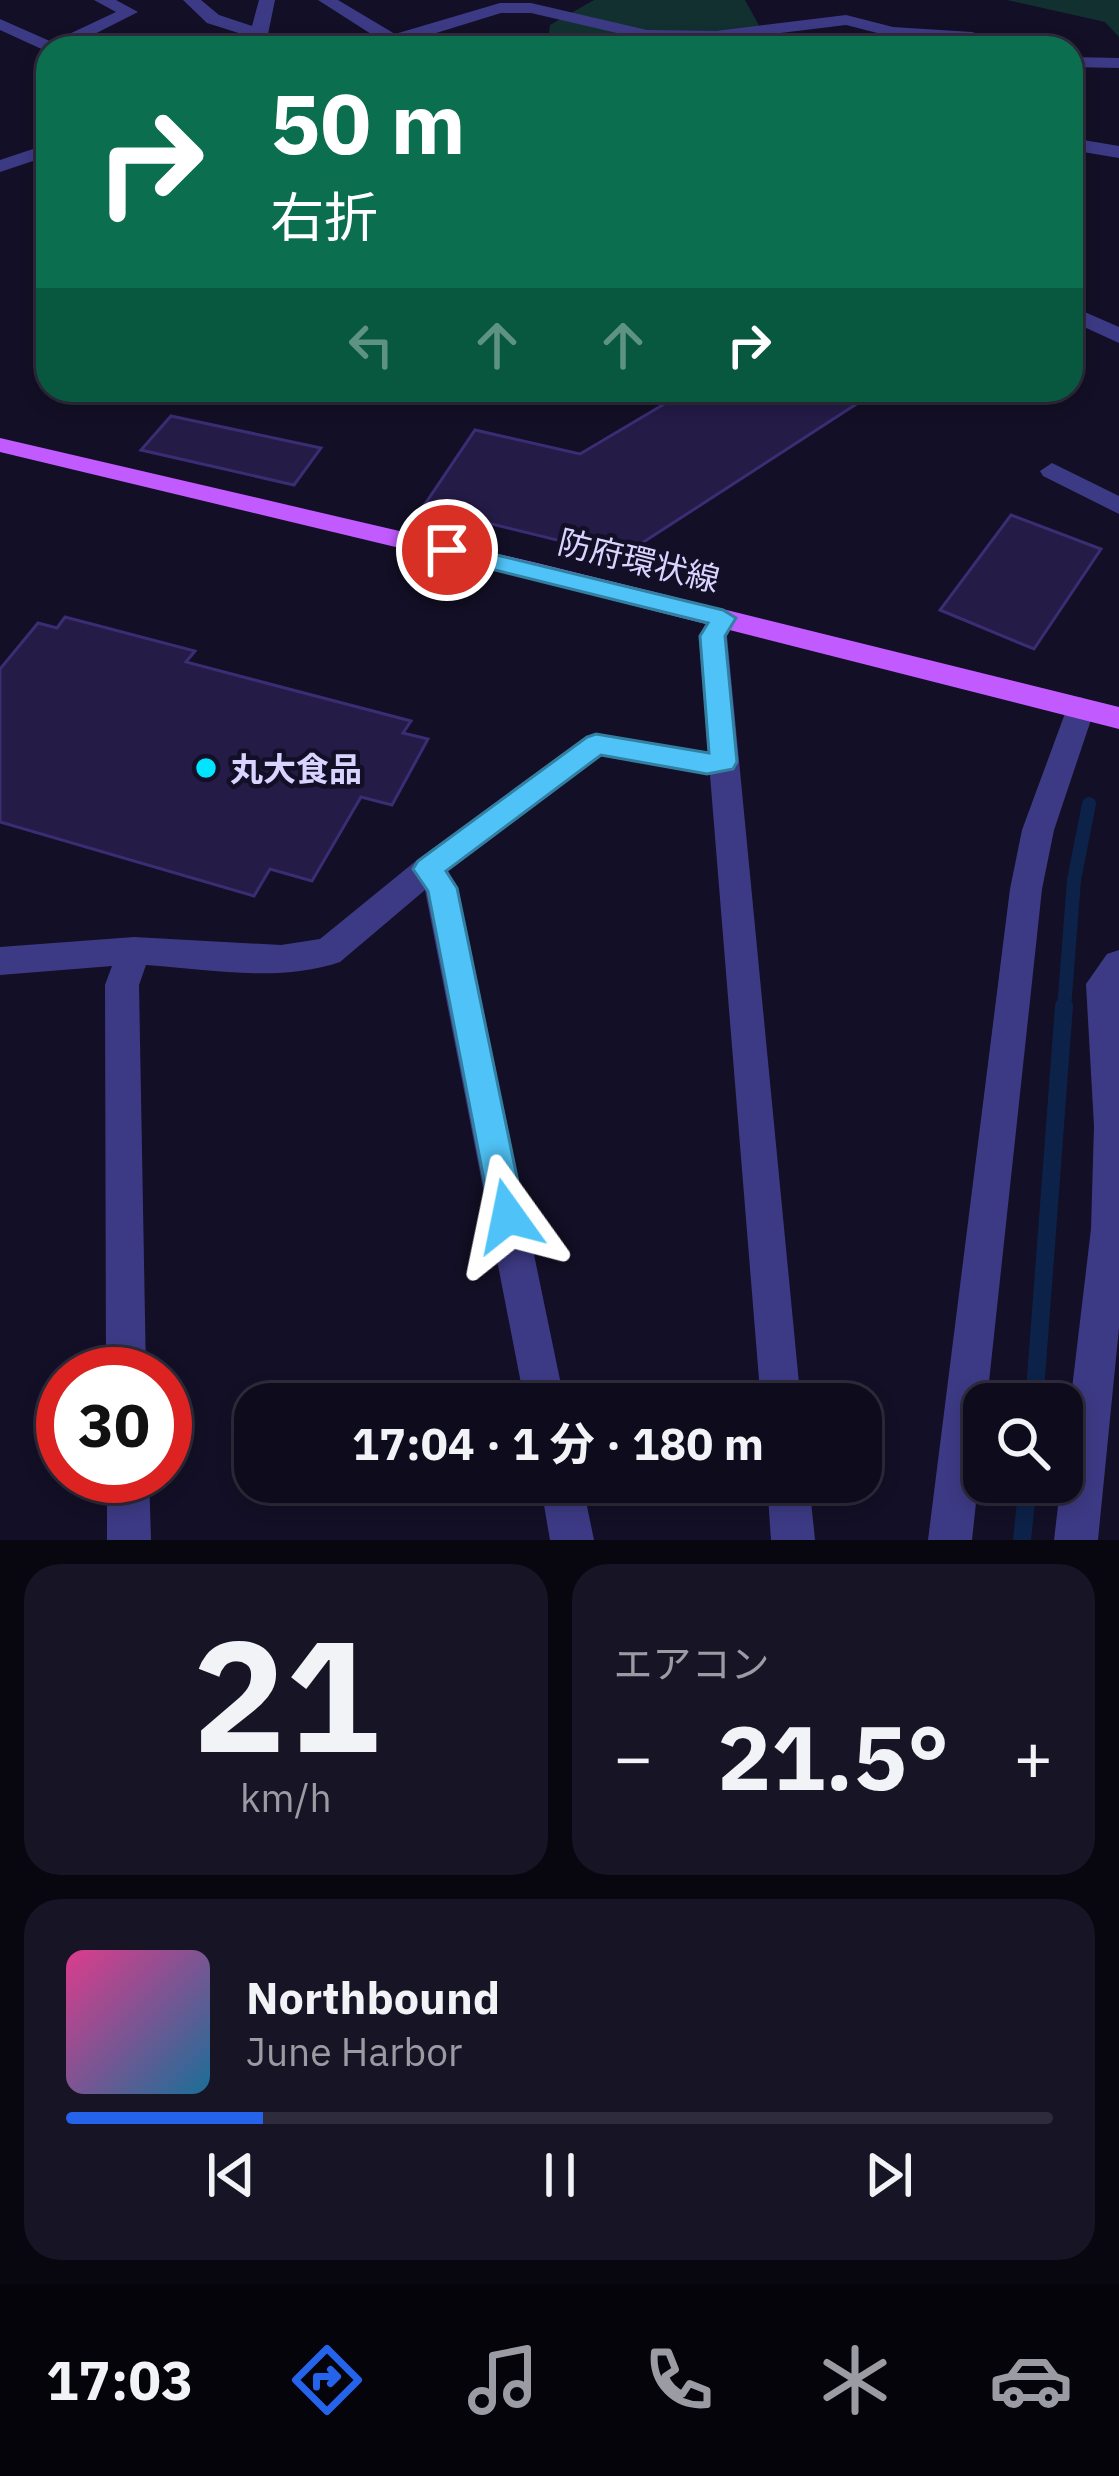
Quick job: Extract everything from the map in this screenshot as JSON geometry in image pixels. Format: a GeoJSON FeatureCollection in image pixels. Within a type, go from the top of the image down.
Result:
{"type":"FeatureCollection","features":[{"type":"Feature","properties":{"kind":"main road","name":"防府環状線"},"geometry":{"type":"LineString","coordinates":[[0,445],[1119,718]]}},
{"type":"Feature","properties":{"kind":"street"},"geometry":{"type":"LineString","coordinates":[[79,36],[130,12],[101,0]]}},
{"type":"Feature","properties":{"kind":"street"},"geometry":{"type":"LineString","coordinates":[[191,0],[244,36]]}},
{"type":"Feature","properties":{"kind":"street"},"geometry":{"type":"LineString","coordinates":[[255,36],[267,0]]}},
{"type":"Feature","properties":{"kind":"street"},"geometry":{"type":"LineString","coordinates":[[326,0],[387,36]]}},
{"type":"Feature","properties":{"kind":"street"},"geometry":{"type":"LineString","coordinates":[[469,0],[511,0]]}},
{"type":"Feature","properties":{"kind":"street"},"geometry":{"type":"LineString","coordinates":[[422,36],[500,8],[531,8],[647,35],[716,36],[845,20],[888,36]]}},
{"type":"Feature","properties":{"kind":"street"},"geometry":{"type":"LineString","coordinates":[[0,24],[36,40]]}},
{"type":"Feature","properties":{"kind":"street"},"geometry":{"type":"LineString","coordinates":[[1083,62],[1119,63]]}},
{"type":"Feature","properties":{"kind":"street"},"geometry":{"type":"LineString","coordinates":[[1083,146],[1119,152]]}},
{"type":"Feature","properties":{"kind":"street"},"geometry":{"type":"LineString","coordinates":[[0,166],[36,154]]}},
{"type":"Feature","properties":{"kind":"street"},"geometry":{"type":"LineString","coordinates":[[1108,331],[1119,301]]}},
{"type":"Feature","properties":{"kind":"street"},"geometry":{"type":"LineString","coordinates":[[1052,471],[1119,506]]}},
{"type":"Feature","properties":{"kind":"street"},"geometry":{"type":"LineString","coordinates":[[723,618],[713,636],[779,1383]]}},
{"type":"Feature","properties":{"kind":"street"},"geometry":{"type":"LineString","coordinates":[[950,1540],[1026,889],[1038,830],[1081,708]]}},
{"type":"Feature","properties":{"kind":"street"},"geometry":{"type":"LineString","coordinates":[[0,961],[134,951],[281,959],[328,952],[428,869],[596,744],[707,764],[723,762]]}},
{"type":"Feature","properties":{"kind":"street"},"geometry":{"type":"LineString","coordinates":[[428,869],[442,888],[541,1383]]}},
{"type":"Feature","properties":{"kind":"street"},"geometry":{"type":"LineString","coordinates":[[126,1347],[122,985],[134,951]]}},
{"type":"Feature","properties":{"kind":"street"},"geometry":{"type":"LineString","coordinates":[[1076,1540],[1110,1229],[1112,1126],[1103,984],[1119,964]]}},
{"type":"Feature","properties":{"kind":"street"},"geometry":{"type":"LineString","coordinates":[[128,1503],[128,1540]]}},
{"type":"Feature","properties":{"kind":"street"},"geometry":{"type":"LineString","coordinates":[[565,1503],[572,1540]]}},
{"type":"Feature","properties":{"kind":"street"},"geometry":{"type":"LineString","coordinates":[[790,1503],[793,1540]]}},
{"type":"Feature","properties":{"kind":"green space"},"geometry":{"type":"Polygon","coordinates":[[[594,0],[745,0],[765,36],[549,36],[550,25],[594,0]]]}},
{"type":"Feature","properties":{"kind":"green space"},"geometry":{"type":"Polygon","coordinates":[[[1007,0],[1119,0],[1119,37],[1105,22],[1007,0]]]}},
{"type":"Feature","properties":{"kind":"building"},"geometry":{"type":"Polygon","coordinates":[[[668,402],[859,402],[622,556],[423,507],[475,430],[580,454],[668,402]]]}},
{"type":"Feature","properties":{"kind":"building"},"geometry":{"type":"Polygon","coordinates":[[[171,416],[321,448],[294,485],[141,450],[171,416]]]}},
{"type":"Feature","properties":{"kind":"building"},"geometry":{"type":"Polygon","coordinates":[[[1011,515],[1101,549],[1034,649],[940,610],[1011,515]]]}},
{"type":"Feature","properties":{"kind":"building","name":"丸大食品"},"geometry":{"type":"Polygon","coordinates":[[[65,617],[195,651],[186,662],[411,721],[403,733],[428,739],[392,805],[361,797],[312,881],[270,869],[254,896],[0,822],[0,669],[38,623],[57,628],[65,617]]]}},
{"type":"Feature","properties":{"kind":"waterway"},"geometry":{"type":"LineString","coordinates":[[1064,1009],[1074,880],[1089,804]]}},
{"type":"Feature","properties":{"kind":"waterway"},"geometry":{"type":"LineString","coordinates":[[1036,1383],[1064,1006]]}},
{"type":"Feature","properties":{"kind":"waterway"},"geometry":{"type":"LineString","coordinates":[[1022,1540],[1026,1503]]}},
{"type":"Feature","properties":{"kind":"place","name":"丸大食品"},"geometry":{"type":"Point","coordinates":[206,768]}},
{"type":"Feature","properties":{"kind":"route"},"geometry":{"type":"LineString","coordinates":[[447,550],[723,618],[713,636],[723,762],[707,764],[596,744],[428,869],[442,888],[508,1216]]}}]}
